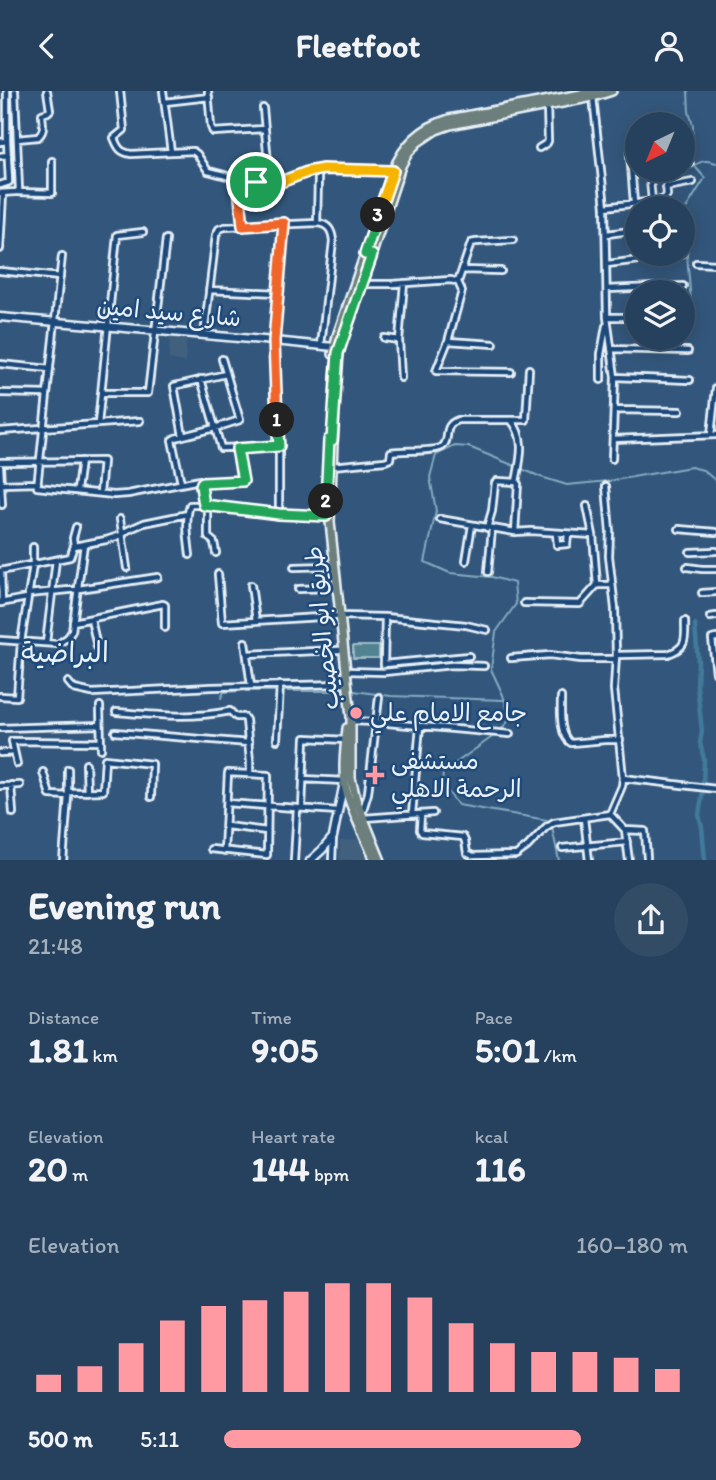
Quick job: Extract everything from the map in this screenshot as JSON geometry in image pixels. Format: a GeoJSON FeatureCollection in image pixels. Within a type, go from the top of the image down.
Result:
{"type":"FeatureCollection","features":[{"type":"Feature","properties":{"kind":"main road","name":"طريق ابو الخصيب"},"geometry":{"type":"LineString","coordinates":[[381,860],[352,785],[338,616],[326,516],[338,353],[362,284],[368,254],[393,171],[414,138],[441,121],[611,91]]}},
{"type":"Feature","properties":{"kind":"main road","name":"طريق ابو الخصيب"},"geometry":{"type":"LineString","coordinates":[[375,860],[349,802],[345,781],[351,721],[330,522],[331,373],[334,348],[408,153],[436,130],[450,125],[547,106],[594,93]]}},
{"type":"Feature","properties":{"kind":"street"},"geometry":{"type":"LineString","coordinates":[[0,185],[9,181],[7,91]]}},
{"type":"Feature","properties":{"kind":"street"},"geometry":{"type":"LineString","coordinates":[[15,91],[19,190],[16,192]]}},
{"type":"Feature","properties":{"kind":"street"},"geometry":{"type":"LineString","coordinates":[[17,139],[41,135],[44,128],[42,114],[50,110],[47,91]]}},
{"type":"Feature","properties":{"kind":"street"},"geometry":{"type":"LineString","coordinates":[[120,91],[124,130],[114,138],[117,148],[123,153],[193,151],[208,171],[270,184],[283,182],[313,170],[393,171]]}},
{"type":"Feature","properties":{"kind":"street"},"geometry":{"type":"LineString","coordinates":[[163,91],[171,152]]}},
{"type":"Feature","properties":{"kind":"street"},"geometry":{"type":"LineString","coordinates":[[594,93],[607,234],[607,317],[615,377],[612,459]]}},
{"type":"Feature","properties":{"kind":"street"},"geometry":{"type":"LineString","coordinates":[[165,102],[208,94],[213,132],[265,129]]}},
{"type":"Feature","properties":{"kind":"street"},"geometry":{"type":"LineString","coordinates":[[539,148],[548,141],[547,106]]}},
{"type":"Feature","properties":{"kind":"street"},"geometry":{"type":"LineString","coordinates":[[263,108],[270,184]]}},
{"type":"Feature","properties":{"kind":"street"},"geometry":{"type":"LineString","coordinates":[[0,142],[7,141]]}},
{"type":"Feature","properties":{"kind":"street"},"geometry":{"type":"LineString","coordinates":[[0,156],[8,155]]}},
{"type":"Feature","properties":{"kind":"street"},"geometry":{"type":"LineString","coordinates":[[0,249],[1,194],[52,193],[52,161]]}},
{"type":"Feature","properties":{"kind":"street"},"geometry":{"type":"LineString","coordinates":[[317,178],[317,223]]}},
{"type":"Feature","properties":{"kind":"street"},"geometry":{"type":"LineString","coordinates":[[238,179],[243,226]]}},
{"type":"Feature","properties":{"kind":"street"},"geometry":{"type":"LineString","coordinates":[[666,182],[666,196]]}},
{"type":"Feature","properties":{"kind":"street"},"geometry":{"type":"LineString","coordinates":[[666,187],[693,182]]}},
{"type":"Feature","properties":{"kind":"street"},"geometry":{"type":"LineString","coordinates":[[605,208],[625,205]]}},
{"type":"Feature","properties":{"kind":"street"},"geometry":{"type":"LineString","coordinates":[[279,514],[274,341],[284,223]]}},
{"type":"Feature","properties":{"kind":"street"},"geometry":{"type":"LineString","coordinates":[[204,335],[217,232],[222,227],[317,223],[325,224],[330,229],[333,241],[321,345]]}},
{"type":"Feature","properties":{"kind":"street"},"geometry":{"type":"LineString","coordinates":[[98,424],[117,235],[143,232]]}},
{"type":"Feature","properties":{"kind":"street"},"geometry":{"type":"LineString","coordinates":[[607,234],[625,232]]}},
{"type":"Feature","properties":{"kind":"street"},"geometry":{"type":"LineString","coordinates":[[101,393],[148,393],[166,239]]}},
{"type":"Feature","properties":{"kind":"street"},"geometry":{"type":"LineString","coordinates":[[511,372],[436,371],[448,341],[462,291],[458,282],[471,243],[513,240]]}},
{"type":"Feature","properties":{"kind":"street"},"geometry":{"type":"LineString","coordinates":[[62,256],[37,487],[128,494],[200,480],[202,483],[243,481],[237,449]]}},
{"type":"Feature","properties":{"kind":"street"},"geometry":{"type":"LineString","coordinates":[[607,264],[625,262]]}},
{"type":"Feature","properties":{"kind":"street"},"geometry":{"type":"LineString","coordinates":[[695,263],[716,264]]}},
{"type":"Feature","properties":{"kind":"street"},"geometry":{"type":"LineString","coordinates":[[0,271],[60,277]]}},
{"type":"Feature","properties":{"kind":"street"},"geometry":{"type":"LineString","coordinates":[[462,271],[501,271]]}},
{"type":"Feature","properties":{"kind":"street"},"geometry":{"type":"LineString","coordinates":[[362,284],[451,280],[458,282]]}},
{"type":"Feature","properties":{"kind":"street"},"geometry":{"type":"LineString","coordinates":[[401,378],[399,339],[404,283]]}},
{"type":"Feature","properties":{"kind":"street"},"geometry":{"type":"LineString","coordinates":[[607,289],[625,288]]}},
{"type":"Feature","properties":{"kind":"street"},"geometry":{"type":"LineString","coordinates":[[209,290],[278,293]]}},
{"type":"Feature","properties":{"kind":"street","name":"شارع سيد امين"},"geometry":{"type":"LineString","coordinates":[[0,317],[334,348]]}},
{"type":"Feature","properties":{"kind":"street"},"geometry":{"type":"LineString","coordinates":[[607,317],[625,317]]}},
{"type":"Feature","properties":{"kind":"street"},"geometry":{"type":"LineString","coordinates":[[601,380],[601,354],[607,317]]}},
{"type":"Feature","properties":{"kind":"street"},"geometry":{"type":"LineString","coordinates":[[384,338],[399,339]]}},
{"type":"Feature","properties":{"kind":"street"},"geometry":{"type":"LineString","coordinates":[[448,341],[494,344]]}},
{"type":"Feature","properties":{"kind":"street"},"geometry":{"type":"LineString","coordinates":[[611,349],[688,351]]}},
{"type":"Feature","properties":{"kind":"street"},"geometry":{"type":"LineString","coordinates":[[181,483],[172,440],[240,420],[222,359]]}},
{"type":"Feature","properties":{"kind":"street"},"geometry":{"type":"LineString","coordinates":[[0,365],[50,369]]}},
{"type":"Feature","properties":{"kind":"street"},"geometry":{"type":"LineString","coordinates":[[331,466],[384,461],[390,459],[391,452],[440,448],[445,444],[447,429],[451,423],[458,420],[526,420],[529,369]]}},
{"type":"Feature","properties":{"kind":"street"},"geometry":{"type":"LineString","coordinates":[[183,436],[174,386],[226,374]]}},
{"type":"Feature","properties":{"kind":"street"},"geometry":{"type":"LineString","coordinates":[[615,377],[690,380]]}},
{"type":"Feature","properties":{"kind":"street"},"geometry":{"type":"LineString","coordinates":[[201,379],[220,448],[279,446]]}},
{"type":"Feature","properties":{"kind":"street"},"geometry":{"type":"LineString","coordinates":[[613,439],[713,435],[716,388]]}},
{"type":"Feature","properties":{"kind":"street"},"geometry":{"type":"LineString","coordinates":[[0,393],[47,394]]}},
{"type":"Feature","properties":{"kind":"street"},"geometry":{"type":"LineString","coordinates":[[615,410],[680,411]]}},
{"type":"Feature","properties":{"kind":"street"},"geometry":{"type":"LineString","coordinates":[[510,419],[517,427],[522,448],[516,482],[515,532]]}},
{"type":"Feature","properties":{"kind":"street"},"geometry":{"type":"LineString","coordinates":[[0,431],[140,421]]}},
{"type":"Feature","properties":{"kind":"street"},"geometry":{"type":"LineString","coordinates":[[77,490],[81,461]]}},
{"type":"Feature","properties":{"kind":"street"},"geometry":{"type":"LineString","coordinates":[[2,505],[0,465],[103,461],[100,493]]}},
{"type":"Feature","properties":{"kind":"street"},"geometry":{"type":"LineString","coordinates":[[1,484],[38,482]]}},
{"type":"Feature","properties":{"kind":"street"},"geometry":{"type":"LineString","coordinates":[[488,572],[489,529],[495,483],[516,482]]}},
{"type":"Feature","properties":{"kind":"street"},"geometry":{"type":"LineString","coordinates":[[202,483],[208,537],[214,542],[216,553]]}},
{"type":"Feature","properties":{"kind":"street"},"geometry":{"type":"LineString","coordinates":[[606,486],[609,505],[609,556],[615,609],[614,689],[623,778],[610,814]]}},
{"type":"Feature","properties":{"kind":"street"},"geometry":{"type":"LineString","coordinates":[[190,555],[187,529],[190,505],[326,516]]}},
{"type":"Feature","properties":{"kind":"street"},"geometry":{"type":"LineString","coordinates":[[524,603],[580,604],[597,585],[593,535],[587,506]]}},
{"type":"Feature","properties":{"kind":"street"},"geometry":{"type":"LineString","coordinates":[[74,546],[122,535],[144,523],[188,514]]}},
{"type":"Feature","properties":{"kind":"street"},"geometry":{"type":"LineString","coordinates":[[120,519],[127,568]]}},
{"type":"Feature","properties":{"kind":"street"},"geometry":{"type":"LineString","coordinates":[[440,519],[515,532],[593,535]]}},
{"type":"Feature","properties":{"kind":"street"},"geometry":{"type":"LineString","coordinates":[[466,561],[472,525]]}},
{"type":"Feature","properties":{"kind":"street"},"geometry":{"type":"LineString","coordinates":[[76,527],[70,557],[0,571],[1,603],[52,591],[159,577]]}},
{"type":"Feature","properties":{"kind":"street"},"geometry":{"type":"LineString","coordinates":[[678,529],[716,532]]}},
{"type":"Feature","properties":{"kind":"street"},"geometry":{"type":"LineString","coordinates":[[556,533],[557,545],[567,544],[568,534]]}},
{"type":"Feature","properties":{"kind":"street"},"geometry":{"type":"LineString","coordinates":[[0,640],[58,644],[64,641],[70,634],[73,622],[84,544]]}},
{"type":"Feature","properties":{"kind":"street"},"geometry":{"type":"LineString","coordinates":[[0,696],[17,697],[33,547]]}},
{"type":"Feature","properties":{"kind":"street"},"geometry":{"type":"LineString","coordinates":[[690,552],[716,551]]}},
{"type":"Feature","properties":{"kind":"street"},"geometry":{"type":"LineString","coordinates":[[46,643],[56,560]]}},
{"type":"Feature","properties":{"kind":"street"},"geometry":{"type":"LineString","coordinates":[[294,566],[331,566]]}},
{"type":"Feature","properties":{"kind":"street"},"geometry":{"type":"LineString","coordinates":[[687,567],[716,569]]}},
{"type":"Feature","properties":{"kind":"street"},"geometry":{"type":"LineString","coordinates":[[218,573],[222,623],[338,616],[384,617],[466,625],[487,630]]}},
{"type":"Feature","properties":{"kind":"street"},"geometry":{"type":"LineString","coordinates":[[251,585],[256,621]]}},
{"type":"Feature","properties":{"kind":"street"},"geometry":{"type":"LineString","coordinates":[[597,585],[612,585]]}},
{"type":"Feature","properties":{"kind":"street"},"geometry":{"type":"LineString","coordinates":[[298,589],[333,588]]}},
{"type":"Feature","properties":{"kind":"street"},"geometry":{"type":"LineString","coordinates":[[702,593],[716,592]]}},
{"type":"Feature","properties":{"kind":"street"},"geometry":{"type":"LineString","coordinates":[[73,622],[163,604],[166,628]]}},
{"type":"Feature","properties":{"kind":"street"},"geometry":{"type":"LineString","coordinates":[[384,617],[384,671]]}},
{"type":"Feature","properties":{"kind":"street"},"geometry":{"type":"LineString","coordinates":[[91,619],[97,647]]}},
{"type":"Feature","properties":{"kind":"street"},"geometry":{"type":"LineString","coordinates":[[511,658],[550,655],[581,659],[668,654],[683,645],[685,621]]}},
{"type":"Feature","properties":{"kind":"street"},"geometry":{"type":"LineString","coordinates":[[716,638],[712,639],[716,674]]}},
{"type":"Feature","properties":{"kind":"street"},"geometry":{"type":"LineString","coordinates":[[245,642],[251,686]]}},
{"type":"Feature","properties":{"kind":"street"},"geometry":{"type":"LineString","coordinates":[[247,654],[339,650]]}},
{"type":"Feature","properties":{"kind":"street"},"geometry":{"type":"LineString","coordinates":[[384,664],[469,656]]}},
{"type":"Feature","properties":{"kind":"street"},"geometry":{"type":"LineString","coordinates":[[345,671],[384,671],[452,665],[484,666]]}},
{"type":"Feature","properties":{"kind":"street"},"geometry":{"type":"LineString","coordinates":[[68,682],[73,688],[92,692],[343,684]]}},
{"type":"Feature","properties":{"kind":"street"},"geometry":{"type":"LineString","coordinates":[[277,740],[280,685]]}},
{"type":"Feature","properties":{"kind":"street"},"geometry":{"type":"LineString","coordinates":[[379,697],[363,815],[433,813]]}},
{"type":"Feature","properties":{"kind":"street"},"geometry":{"type":"LineString","coordinates":[[561,698],[565,738],[569,742],[620,740]]}},
{"type":"Feature","properties":{"kind":"street"},"geometry":{"type":"LineString","coordinates":[[100,706],[101,749]]}},
{"type":"Feature","properties":{"kind":"street"},"geometry":{"type":"LineString","coordinates":[[116,712],[185,717],[230,712],[236,717],[242,717],[246,719],[250,774]]}},
{"type":"Feature","properties":{"kind":"street"},"geometry":{"type":"LineString","coordinates":[[351,721],[510,734]]}},
{"type":"Feature","properties":{"kind":"street"},"geometry":{"type":"LineString","coordinates":[[0,727],[100,725]]}},
{"type":"Feature","properties":{"kind":"street"},"geometry":{"type":"LineString","coordinates":[[412,814],[420,726]]}},
{"type":"Feature","properties":{"kind":"street"},"geometry":{"type":"LineString","coordinates":[[115,732],[249,743]]}},
{"type":"Feature","properties":{"kind":"street"},"geometry":{"type":"LineString","coordinates":[[294,860],[305,738],[348,741]]}},
{"type":"Feature","properties":{"kind":"street"},"geometry":{"type":"LineString","coordinates":[[16,764],[12,741],[101,742]]}},
{"type":"Feature","properties":{"kind":"street"},"geometry":{"type":"LineString","coordinates":[[0,753],[14,752]]}},
{"type":"Feature","properties":{"kind":"street"},"geometry":{"type":"LineString","coordinates":[[43,772],[50,795],[68,794],[103,791],[105,759],[152,764],[150,797]]}},
{"type":"Feature","properties":{"kind":"street"},"geometry":{"type":"LineString","coordinates":[[86,764],[87,792]]}},
{"type":"Feature","properties":{"kind":"street"},"geometry":{"type":"LineString","coordinates":[[63,860],[68,769]]}},
{"type":"Feature","properties":{"kind":"street"},"geometry":{"type":"LineString","coordinates":[[211,849],[224,851],[267,855],[268,775],[228,773],[224,851]]}},
{"type":"Feature","properties":{"kind":"street"},"geometry":{"type":"LineString","coordinates":[[623,778],[716,789]]}},
{"type":"Feature","properties":{"kind":"street"},"geometry":{"type":"LineString","coordinates":[[303,779],[345,781],[333,837],[332,860]]}},
{"type":"Feature","properties":{"kind":"street"},"geometry":{"type":"LineString","coordinates":[[11,785],[13,813]]}},
{"type":"Feature","properties":{"kind":"street"},"geometry":{"type":"LineString","coordinates":[[0,786],[20,785]]}},
{"type":"Feature","properties":{"kind":"street"},"geometry":{"type":"LineString","coordinates":[[227,803],[339,811]]}},
{"type":"Feature","properties":{"kind":"street"},"geometry":{"type":"LineString","coordinates":[[421,814],[422,833],[461,836],[465,839],[469,855],[495,858],[520,852],[550,824],[610,814]]}},
{"type":"Feature","properties":{"kind":"street"},"geometry":{"type":"LineString","coordinates":[[610,814],[625,830],[629,860]]}},
{"type":"Feature","properties":{"kind":"street"},"geometry":{"type":"LineString","coordinates":[[584,818],[589,860]]}},
{"type":"Feature","properties":{"kind":"street"},"geometry":{"type":"LineString","coordinates":[[226,826],[267,831]]}},
{"type":"Feature","properties":{"kind":"street"},"geometry":{"type":"LineString","coordinates":[[625,830],[645,831],[647,858]]}},
{"type":"Feature","properties":{"kind":"street"},"geometry":{"type":"LineString","coordinates":[[310,860],[333,837]]}},
{"type":"Feature","properties":{"kind":"street"},"geometry":{"type":"LineString","coordinates":[[562,848],[627,842]]}},
{"type":"Feature","properties":{"kind":"street"},"geometry":{"type":"LineString","coordinates":[[520,852],[522,860]]}},
{"type":"Feature","properties":{"kind":"shaded area"},"geometry":{"type":"Polygon","coordinates":[[[170,335],[187,337],[185,362],[169,359],[170,335]]]}},
{"type":"Feature","properties":{"kind":"shaded area"},"geometry":{"type":"Polygon","coordinates":[[[360,839],[370,860],[340,860],[340,841],[360,839]]]}},
{"type":"Feature","properties":{"kind":"green space"},"geometry":{"type":"Polygon","coordinates":[[[353,646],[379,646],[379,658],[353,658],[353,646]]]}},
{"type":"Feature","properties":{"kind":"waterway"},"geometry":{"type":"LineString","coordinates":[[688,91],[693,125],[691,162],[705,178],[694,196]]}},
{"type":"Feature","properties":{"kind":"waterway"},"geometry":{"type":"LineString","coordinates":[[695,165],[706,161],[716,163]]}},
{"type":"Feature","properties":{"kind":"waterway"},"geometry":{"type":"LineString","coordinates":[[688,266],[689,280]]}},
{"type":"Feature","properties":{"kind":"waterway"},"geometry":{"type":"LineString","coordinates":[[499,732],[510,719],[491,669],[496,632],[516,604],[514,583],[492,577],[450,573],[425,562],[436,511],[430,477],[436,455],[455,446],[469,447],[567,485],[691,467],[703,470],[716,481]]}},
{"type":"Feature","properties":{"kind":"waterway"},"geometry":{"type":"LineString","coordinates":[[695,625],[702,731],[700,743],[704,759],[703,785]]}},
{"type":"Feature","properties":{"kind":"waterway"},"geometry":{"type":"LineString","coordinates":[[221,698],[224,692],[240,691]]}},
{"type":"Feature","properties":{"kind":"waterway"},"geometry":{"type":"LineString","coordinates":[[246,691],[277,691]]}},
{"type":"Feature","properties":{"kind":"waterway"},"geometry":{"type":"LineString","coordinates":[[284,691],[339,691]]}},
{"type":"Feature","properties":{"kind":"waterway"},"geometry":{"type":"LineString","coordinates":[[354,691],[391,696],[503,700]]}},
{"type":"Feature","properties":{"kind":"waterway"},"geometry":{"type":"LineString","coordinates":[[495,735],[443,772],[442,784],[458,805],[548,822]]}},
{"type":"Feature","properties":{"kind":"waterway"},"geometry":{"type":"LineString","coordinates":[[703,790],[699,815],[705,860]]}},
{"type":"Feature","properties":{"kind":"waterway"},"geometry":{"type":"LineString","coordinates":[[552,827],[559,860]]}},
{"type":"Feature","properties":{"kind":"place","name":"جامع الامام علي"},"geometry":{"type":"Point","coordinates":[356,713]}},
{"type":"Feature","properties":{"kind":"place","name":"مستشفى الرحمة الاهلي"},"geometry":{"type":"Point","coordinates":[375,775]}},
{"type":"Feature","properties":{"kind":"district","name":"البراضية"},"geometry":{"type":"Point","coordinates":[65,652]}},
{"type":"Feature","properties":{"kind":"route"},"geometry":{"type":"LineString","coordinates":[[323,169],[393,171],[365,254],[372,255],[338,353],[332,440],[329,440],[326,516],[279,514],[204,505],[202,483],[243,481],[237,449],[279,446],[274,341],[284,223],[243,226],[238,179],[256,182],[278,183],[323,169]]}}]}
